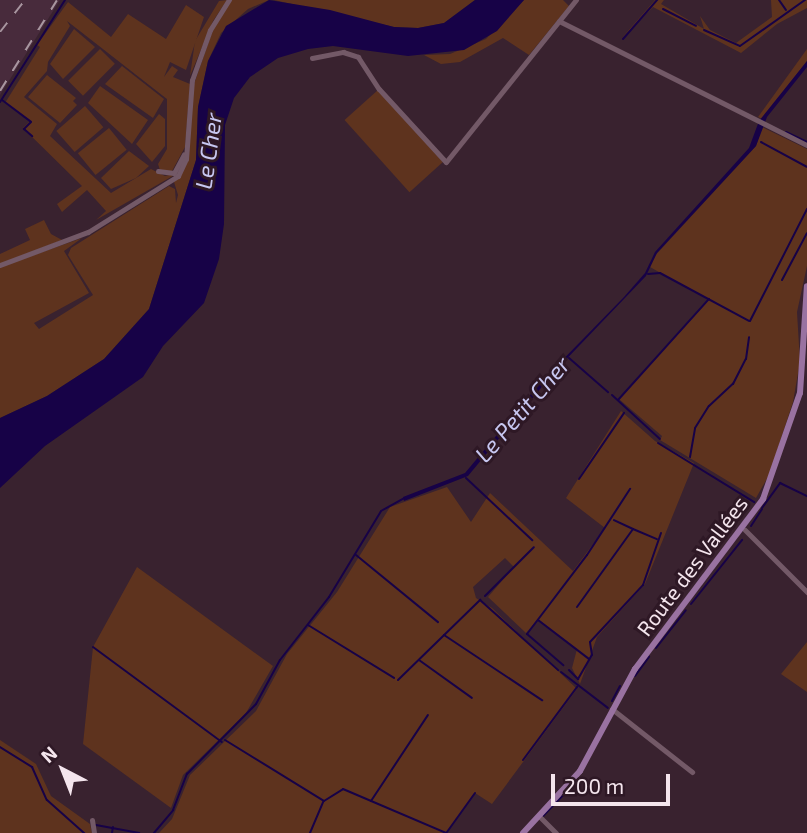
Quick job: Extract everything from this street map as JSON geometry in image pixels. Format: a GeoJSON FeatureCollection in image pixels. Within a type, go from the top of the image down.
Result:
{"type":"FeatureCollection","features":[{"type":"Feature","properties":{"kind":"main road","name":"Route des Vallées"},"geometry":{"type":"LineString","coordinates":[[523,833],[580,771],[635,669],[745,530],[769,486],[798,399],[807,286]]}},
{"type":"Feature","properties":{"kind":"street"},"geometry":{"type":"LineString","coordinates":[[0,265],[88,232],[171,182],[180,169],[187,148],[192,80],[211,30],[229,0]]}},
{"type":"Feature","properties":{"kind":"street"},"geometry":{"type":"LineString","coordinates":[[312,58],[343,52],[358,57],[373,82],[446,162],[576,0]]}},
{"type":"Feature","properties":{"kind":"street"},"geometry":{"type":"LineString","coordinates":[[559,21],[807,145]]}},
{"type":"Feature","properties":{"kind":"street"},"geometry":{"type":"LineString","coordinates":[[159,171],[168,175],[180,169]]}},
{"type":"Feature","properties":{"kind":"street"},"geometry":{"type":"LineString","coordinates":[[745,530],[807,592]]}},
{"type":"Feature","properties":{"kind":"street"},"geometry":{"type":"LineString","coordinates":[[612,709],[692,772]]}},
{"type":"Feature","properties":{"kind":"street"},"geometry":{"type":"LineString","coordinates":[[539,816],[556,833]]}},
{"type":"Feature","properties":{"kind":"street"},"geometry":{"type":"LineString","coordinates":[[92,820],[94,831]]}},
{"type":"Feature","properties":{"kind":"shaded area"},"geometry":{"type":"Polygon","coordinates":[[[0,0],[60,0],[0,95],[0,0]]]}},
{"type":"Feature","properties":{"kind":"shaded area"},"geometry":{"type":"Polygon","coordinates":[[[227,0],[213,21],[190,76],[195,41],[219,1],[227,0]]]}},
{"type":"Feature","properties":{"kind":"shaded area"},"geometry":{"type":"Polygon","coordinates":[[[231,0],[269,0],[248,9],[221,33],[208,61],[198,107],[196,160],[149,309],[104,359],[47,396],[0,418],[0,267],[82,238],[64,251],[89,293],[34,323],[39,329],[93,295],[68,255],[71,248],[169,186],[175,189],[176,203],[178,195],[174,182],[182,173],[193,87],[215,24],[231,0]]]}},
{"type":"Feature","properties":{"kind":"shaded area"},"geometry":{"type":"Polygon","coordinates":[[[274,0],[475,0],[444,23],[418,28],[394,27],[274,0]]]}},
{"type":"Feature","properties":{"kind":"shaded area"},"geometry":{"type":"Polygon","coordinates":[[[524,0],[563,0],[569,6],[529,55],[503,38],[460,62],[441,64],[424,55],[450,54],[486,39],[524,0]]]}},
{"type":"Feature","properties":{"kind":"shaded area"},"geometry":{"type":"Polygon","coordinates":[[[655,0],[664,0],[661,4],[704,29],[700,16],[710,30],[736,43],[772,17],[771,0],[807,0],[807,8],[777,24],[741,53],[653,7],[621,39],[655,0]]]}},
{"type":"Feature","properties":{"kind":"shaded area"},"geometry":{"type":"Polygon","coordinates":[[[68,2],[111,37],[128,14],[166,39],[186,5],[204,17],[186,70],[170,62],[164,77],[172,66],[178,70],[173,77],[190,84],[185,147],[171,173],[160,170],[158,164],[167,149],[167,99],[67,21],[70,26],[48,62],[47,71],[24,97],[57,124],[50,136],[111,193],[151,169],[165,176],[178,173],[96,220],[106,211],[87,190],[62,212],[57,204],[82,186],[23,128],[30,121],[5,103],[40,47],[37,45],[68,2]]]}},
{"type":"Feature","properties":{"kind":"shaded area"},"geometry":{"type":"Polygon","coordinates":[[[74,29],[95,47],[63,79],[50,64],[74,29]]]}},
{"type":"Feature","properties":{"kind":"shaded area"},"geometry":{"type":"Polygon","coordinates":[[[100,49],[115,64],[83,96],[68,81],[100,49]]]}},
{"type":"Feature","properties":{"kind":"shaded area"},"geometry":{"type":"Polygon","coordinates":[[[807,49],[807,61],[762,119],[758,117],[807,49]]]}},
{"type":"Feature","properties":{"kind":"shaded area"},"geometry":{"type":"Polygon","coordinates":[[[122,66],[164,99],[153,118],[105,84],[122,66]]]}},
{"type":"Feature","properties":{"kind":"shaded area"},"geometry":{"type":"Polygon","coordinates":[[[47,75],[76,98],[73,101],[77,105],[60,123],[28,97],[47,75]]]}},
{"type":"Feature","properties":{"kind":"shaded area"},"geometry":{"type":"Polygon","coordinates":[[[100,86],[148,120],[132,144],[88,103],[100,86]]]}},
{"type":"Feature","properties":{"kind":"shaded area"},"geometry":{"type":"Polygon","coordinates":[[[378,90],[443,162],[409,192],[345,120],[378,90]]]}},
{"type":"Feature","properties":{"kind":"shaded area"},"geometry":{"type":"Polygon","coordinates":[[[85,106],[103,127],[75,152],[56,131],[85,106]]]}},
{"type":"Feature","properties":{"kind":"shaded area"},"geometry":{"type":"Polygon","coordinates":[[[159,114],[165,119],[165,146],[152,162],[136,144],[159,114]]]}},
{"type":"Feature","properties":{"kind":"shaded area"},"geometry":{"type":"Polygon","coordinates":[[[762,127],[807,149],[807,266],[797,312],[800,362],[793,402],[769,475],[756,498],[660,440],[662,436],[619,399],[709,300],[650,267],[652,259],[756,146],[762,127]]]}},
{"type":"Feature","properties":{"kind":"shaded area"},"geometry":{"type":"Polygon","coordinates":[[[109,128],[127,150],[96,175],[78,153],[109,128]]]}},
{"type":"Feature","properties":{"kind":"shaded area"},"geometry":{"type":"Polygon","coordinates":[[[129,151],[149,166],[136,178],[111,189],[101,178],[129,151]]]}},
{"type":"Feature","properties":{"kind":"shaded area"},"geometry":{"type":"Polygon","coordinates":[[[44,220],[51,234],[62,240],[0,264],[0,254],[30,240],[25,229],[44,220]]]}},
{"type":"Feature","properties":{"kind":"shaded area"},"geometry":{"type":"Polygon","coordinates":[[[621,411],[655,441],[694,463],[645,584],[597,637],[580,684],[572,668],[577,649],[538,619],[526,633],[488,597],[514,567],[505,558],[473,587],[476,598],[492,608],[577,689],[492,804],[475,793],[446,833],[159,833],[172,819],[190,775],[256,711],[287,654],[337,592],[390,507],[447,487],[471,522],[490,493],[573,571],[605,528],[566,498],[621,411]]]}},
{"type":"Feature","properties":{"kind":"shaded area"},"geometry":{"type":"Polygon","coordinates":[[[137,567],[273,666],[246,713],[183,775],[171,808],[83,744],[93,647],[137,567]]]}},
{"type":"Feature","properties":{"kind":"shaded area"},"geometry":{"type":"Polygon","coordinates":[[[807,642],[807,692],[781,674],[807,642]]]}},
{"type":"Feature","properties":{"kind":"shaded area"},"geometry":{"type":"Polygon","coordinates":[[[0,740],[36,764],[51,796],[90,824],[92,833],[0,833],[0,740]]]}},
{"type":"Feature","properties":{"kind":"water","name":"Le Cher"},"geometry":{"type":"Polygon","coordinates":[[[269,0],[330,10],[394,27],[418,28],[444,23],[475,0],[524,0],[497,31],[464,50],[408,56],[333,46],[308,49],[278,58],[250,77],[234,98],[225,125],[224,224],[219,259],[204,303],[163,346],[143,377],[45,446],[0,488],[0,418],[47,396],[104,359],[149,309],[196,160],[198,107],[208,61],[226,26],[269,0]]]}},
{"type":"Feature","properties":{"kind":"water"},"geometry":{"type":"Polygon","coordinates":[[[807,61],[807,67],[767,117],[756,146],[657,253],[646,276],[555,371],[468,476],[404,501],[403,497],[465,473],[542,381],[645,273],[655,252],[749,148],[759,121],[807,61]]]}},
{"type":"Feature","properties":{"kind":"waterway"},"geometry":{"type":"LineString","coordinates":[[0,102],[65,0]]}},
{"type":"Feature","properties":{"kind":"waterway"},"geometry":{"type":"LineString","coordinates":[[623,39],[657,0]]}},
{"type":"Feature","properties":{"kind":"waterway"},"geometry":{"type":"LineString","coordinates":[[779,0],[786,10]]}},
{"type":"Feature","properties":{"kind":"waterway"},"geometry":{"type":"LineString","coordinates":[[704,30],[740,46],[805,0]]}},
{"type":"Feature","properties":{"kind":"waterway"},"geometry":{"type":"LineString","coordinates":[[663,9],[696,26]]}},
{"type":"Feature","properties":{"kind":"waterway"},"geometry":{"type":"LineString","coordinates":[[2,100],[31,122],[24,129],[32,136]]}},
{"type":"Feature","properties":{"kind":"waterway"},"geometry":{"type":"LineString","coordinates":[[786,132],[807,142]]}},
{"type":"Feature","properties":{"kind":"waterway"},"geometry":{"type":"LineString","coordinates":[[761,142],[807,167]]}},
{"type":"Feature","properties":{"kind":"waterway"},"geometry":{"type":"LineString","coordinates":[[750,321],[807,209]]}},
{"type":"Feature","properties":{"kind":"waterway"},"geometry":{"type":"LineString","coordinates":[[782,280],[807,233]]}},
{"type":"Feature","properties":{"kind":"waterway"},"geometry":{"type":"LineString","coordinates":[[648,274],[660,273],[749,321]]}},
{"type":"Feature","properties":{"kind":"waterway"},"geometry":{"type":"LineString","coordinates":[[618,400],[709,299]]}},
{"type":"Feature","properties":{"kind":"waterway"},"geometry":{"type":"LineString","coordinates":[[690,457],[695,428],[709,406],[733,384],[746,359],[749,337]]}},
{"type":"Feature","properties":{"kind":"waterway"},"geometry":{"type":"LineString","coordinates":[[569,358],[608,392]]}},
{"type":"Feature","properties":{"kind":"waterway"},"geometry":{"type":"LineString","coordinates":[[612,395],[660,439]]}},
{"type":"Feature","properties":{"kind":"waterway"},"geometry":{"type":"LineString","coordinates":[[579,479],[624,413]]}},
{"type":"Feature","properties":{"kind":"waterway"},"geometry":{"type":"LineString","coordinates":[[658,443],[754,502]]}},
{"type":"Feature","properties":{"kind":"waterway"},"geometry":{"type":"LineString","coordinates":[[466,478],[532,540]]}},
{"type":"Feature","properties":{"kind":"waterway"},"geometry":{"type":"LineString","coordinates":[[762,508],[780,483],[807,496]]}},
{"type":"Feature","properties":{"kind":"waterway"},"geometry":{"type":"LineString","coordinates":[[527,634],[587,555],[630,489]]}},
{"type":"Feature","properties":{"kind":"waterway","name":"Le Petit Cher"},"geometry":{"type":"LineString","coordinates":[[154,833],[173,810],[187,774],[256,704],[280,660],[329,597],[381,511],[404,498]]}},
{"type":"Feature","properties":{"kind":"waterway"},"geometry":{"type":"LineString","coordinates":[[751,526],[762,509]]}},
{"type":"Feature","properties":{"kind":"waterway"},"geometry":{"type":"LineString","coordinates":[[577,607],[633,529],[614,520]]}},
{"type":"Feature","properties":{"kind":"waterway"},"geometry":{"type":"LineString","coordinates":[[633,529],[657,539]]}},
{"type":"Feature","properties":{"kind":"waterway"},"geometry":{"type":"LineString","coordinates":[[569,670],[578,679],[592,655],[590,642],[643,585],[661,533]]}},
{"type":"Feature","properties":{"kind":"waterway"},"geometry":{"type":"LineString","coordinates":[[691,604],[742,540]]}},
{"type":"Feature","properties":{"kind":"waterway"},"geometry":{"type":"LineString","coordinates":[[485,596],[534,547]]}},
{"type":"Feature","properties":{"kind":"waterway"},"geometry":{"type":"LineString","coordinates":[[356,555],[438,622]]}},
{"type":"Feature","properties":{"kind":"waterway"},"geometry":{"type":"LineString","coordinates":[[398,680],[480,600],[558,670]]}},
{"type":"Feature","properties":{"kind":"waterway"},"geometry":{"type":"LineString","coordinates":[[656,648],[686,610]]}},
{"type":"Feature","properties":{"kind":"waterway"},"geometry":{"type":"LineString","coordinates":[[538,620],[589,659]]}},
{"type":"Feature","properties":{"kind":"waterway"},"geometry":{"type":"LineString","coordinates":[[308,625],[394,678]]}},
{"type":"Feature","properties":{"kind":"waterway"},"geometry":{"type":"LineString","coordinates":[[527,634],[563,665]]}},
{"type":"Feature","properties":{"kind":"waterway"},"geometry":{"type":"LineString","coordinates":[[444,635],[542,700]]}},
{"type":"Feature","properties":{"kind":"waterway"},"geometry":{"type":"LineString","coordinates":[[93,647],[222,742]]}},
{"type":"Feature","properties":{"kind":"waterway"},"geometry":{"type":"LineString","coordinates":[[635,676],[649,657]]}},
{"type":"Feature","properties":{"kind":"waterway"},"geometry":{"type":"LineString","coordinates":[[419,660],[472,698]]}},
{"type":"Feature","properties":{"kind":"waterway"},"geometry":{"type":"LineString","coordinates":[[561,672],[608,708]]}},
{"type":"Feature","properties":{"kind":"waterway"},"geometry":{"type":"LineString","coordinates":[[612,701],[620,686]]}},
{"type":"Feature","properties":{"kind":"waterway"},"geometry":{"type":"LineString","coordinates":[[523,760],[577,687]]}},
{"type":"Feature","properties":{"kind":"waterway"},"geometry":{"type":"LineString","coordinates":[[371,801],[428,715]]}},
{"type":"Feature","properties":{"kind":"waterway"},"geometry":{"type":"LineString","coordinates":[[225,740],[324,801],[343,789],[446,833]]}},
{"type":"Feature","properties":{"kind":"waterway"},"geometry":{"type":"LineString","coordinates":[[0,747],[32,767],[47,800],[84,833]]}},
{"type":"Feature","properties":{"kind":"waterway"},"geometry":{"type":"LineString","coordinates":[[543,816],[567,791]]}},
{"type":"Feature","properties":{"kind":"waterway"},"geometry":{"type":"LineString","coordinates":[[447,832],[475,793]]}},
{"type":"Feature","properties":{"kind":"waterway"},"geometry":{"type":"LineString","coordinates":[[310,833],[323,802]]}},
{"type":"Feature","properties":{"kind":"waterway","name":"Le Petit Cher"},"geometry":{"type":"LineString","coordinates":[[96,825],[139,833]]}},
{"type":"Feature","properties":{"kind":"waterway","name":"Le Petit Cher"},"geometry":{"type":"LineString","coordinates":[[112,833],[113,827]]}},
{"type":"Feature","properties":{"kind":"railway"},"geometry":{"type":"LineString","coordinates":[[0,32],[25,0]]}},
{"type":"Feature","properties":{"kind":"railway"},"geometry":{"type":"LineString","coordinates":[[0,91],[57,0]]}}]}
